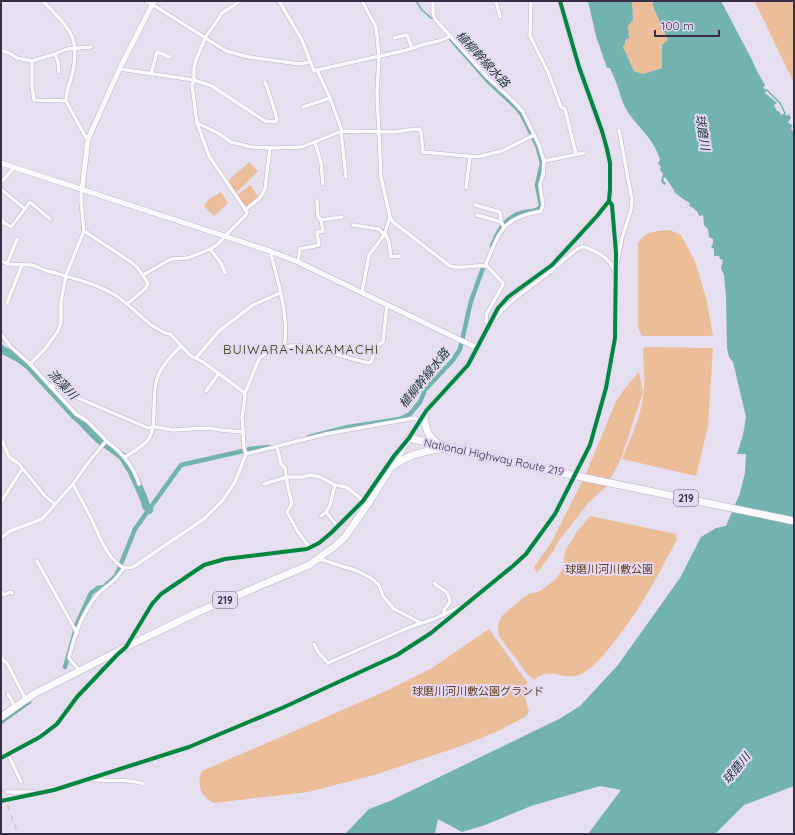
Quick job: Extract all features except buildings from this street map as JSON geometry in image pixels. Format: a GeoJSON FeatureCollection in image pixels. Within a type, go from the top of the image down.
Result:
{"type":"FeatureCollection","features":[{"type":"Feature","properties":{"kind":"highway"},"geometry":{"type":"LineString","coordinates":[[424,414],[424,424],[432,440],[446,447]]}},
{"type":"Feature","properties":{"kind":"highway","name":"National Highway Route 219"},"geometry":{"type":"LineString","coordinates":[[1,717],[34,694],[126,647],[198,612],[309,565],[334,547],[361,516],[409,438],[532,467],[794,521]]}},
{"type":"Feature","properties":{"kind":"highway"},"geometry":{"type":"LineString","coordinates":[[391,468],[402,460],[420,452],[446,447]]}},
{"type":"Feature","properties":{"kind":"street"},"geometry":{"type":"LineString","coordinates":[[43,1],[70,33],[73,49],[73,70],[66,95],[66,101],[88,139]]}},
{"type":"Feature","properties":{"kind":"street"},"geometry":{"type":"LineString","coordinates":[[146,1],[153,3],[226,51],[249,57],[300,64],[310,62]]}},
{"type":"Feature","properties":{"kind":"street"},"geometry":{"type":"LineString","coordinates":[[143,275],[172,259],[188,258],[210,249],[226,236],[246,215],[247,212],[209,156],[197,123],[192,85],[196,60],[205,38],[217,22],[219,16],[240,1]]}},
{"type":"Feature","properties":{"kind":"street"},"geometry":{"type":"LineString","coordinates":[[279,1],[302,40],[314,71],[412,48],[450,37]]}},
{"type":"Feature","properties":{"kind":"street"},"geometry":{"type":"LineString","coordinates":[[362,1],[376,27],[379,56],[377,93],[381,176],[390,218],[393,222],[450,266],[461,268],[479,265],[486,266],[503,283],[487,314],[486,321],[488,324]]}},
{"type":"Feature","properties":{"kind":"street"},"geometry":{"type":"LineString","coordinates":[[433,1],[432,12],[450,37],[487,77],[519,106],[533,136],[539,145],[544,161],[543,175],[540,185],[543,205],[541,211],[519,217],[503,225],[477,215]]}},
{"type":"Feature","properties":{"kind":"street"},"geometry":{"type":"LineString","coordinates":[[496,1],[500,17]]}},
{"type":"Feature","properties":{"kind":"street"},"geometry":{"type":"LineString","coordinates":[[531,1],[530,36],[548,72],[561,107],[567,112],[570,134],[576,154]]}},
{"type":"Feature","properties":{"kind":"street"},"geometry":{"type":"LineString","coordinates":[[1,758],[40,737],[57,724],[77,697],[126,647],[152,604],[161,594],[204,565],[225,559],[310,548],[319,543],[338,527],[363,500],[394,456],[409,438],[419,420],[468,364],[488,324],[498,308],[508,297],[552,265],[609,201],[610,163],[607,149],[579,67],[560,1]]}},
{"type":"Feature","properties":{"kind":"street"},"geometry":{"type":"LineString","coordinates":[[30,364],[45,349],[58,331],[61,322],[61,302],[66,275],[84,231],[81,194],[88,139],[120,69],[153,3]]}},
{"type":"Feature","properties":{"kind":"street"},"geometry":{"type":"LineString","coordinates":[[394,38],[407,35],[412,48]]}},
{"type":"Feature","properties":{"kind":"street"},"geometry":{"type":"LineString","coordinates":[[1,50],[17,58],[32,61],[68,49],[91,47]]}},
{"type":"Feature","properties":{"kind":"street"},"geometry":{"type":"LineString","coordinates":[[151,74],[157,52],[170,57]]}},
{"type":"Feature","properties":{"kind":"street"},"geometry":{"type":"LineString","coordinates":[[56,54],[59,72]]}},
{"type":"Feature","properties":{"kind":"street"},"geometry":{"type":"LineString","coordinates":[[32,61],[32,86],[34,100],[66,101]]}},
{"type":"Feature","properties":{"kind":"street"},"geometry":{"type":"LineString","coordinates":[[120,69],[194,80],[212,86],[265,121],[275,122],[277,119],[265,82]]}},
{"type":"Feature","properties":{"kind":"street"},"geometry":{"type":"LineString","coordinates":[[317,70],[330,98],[342,132],[346,178]]}},
{"type":"Feature","properties":{"kind":"street"},"geometry":{"type":"LineString","coordinates":[[303,107],[330,98]]}},
{"type":"Feature","properties":{"kind":"street"},"geometry":{"type":"LineString","coordinates":[[197,123],[218,133],[231,142],[251,147],[270,148],[302,147],[342,132],[394,132],[416,129],[422,132],[423,152],[470,157],[482,156],[502,151],[533,136]]}},
{"type":"Feature","properties":{"kind":"street"},"geometry":{"type":"LineString","coordinates":[[615,273],[622,238],[631,210],[632,200],[619,130]]}},
{"type":"Feature","properties":{"kind":"street"},"geometry":{"type":"LineString","coordinates":[[315,142],[321,162],[323,184]]}},
{"type":"Feature","properties":{"kind":"street"},"geometry":{"type":"LineString","coordinates":[[245,210],[260,198],[265,189],[270,148]]}},
{"type":"Feature","properties":{"kind":"street"},"geometry":{"type":"LineString","coordinates":[[544,161],[584,153]]}},
{"type":"Feature","properties":{"kind":"street"},"geometry":{"type":"LineString","coordinates":[[466,188],[470,157]]}},
{"type":"Feature","properties":{"kind":"street"},"geometry":{"type":"LineString","coordinates":[[1,163],[270,251],[298,262],[477,348]]}},
{"type":"Feature","properties":{"kind":"street"},"geometry":{"type":"LineString","coordinates":[[1,182],[15,167]]}},
{"type":"Feature","properties":{"kind":"street"},"geometry":{"type":"LineString","coordinates":[[1,189],[25,209]]}},
{"type":"Feature","properties":{"kind":"street"},"geometry":{"type":"LineString","coordinates":[[298,262],[300,249],[319,245],[317,232],[323,231],[321,220],[318,217],[317,200]]}},
{"type":"Feature","properties":{"kind":"street"},"geometry":{"type":"LineString","coordinates":[[1,801],[54,790],[189,747],[321,691],[397,655],[431,633],[513,566],[530,550],[555,514],[590,445],[610,368],[615,338],[616,253],[612,205],[609,201]]}},
{"type":"Feature","properties":{"kind":"street"},"geometry":{"type":"LineString","coordinates":[[2,222],[11,227],[30,202],[50,219]]}},
{"type":"Feature","properties":{"kind":"street"},"geometry":{"type":"LineString","coordinates":[[474,205],[500,212],[503,225],[486,266]]}},
{"type":"Feature","properties":{"kind":"street"},"geometry":{"type":"LineString","coordinates":[[321,220],[342,217]]}},
{"type":"Feature","properties":{"kind":"street"},"geometry":{"type":"LineString","coordinates":[[362,292],[369,255],[384,234],[390,218]]}},
{"type":"Feature","properties":{"kind":"street"},"geometry":{"type":"LineString","coordinates":[[353,225],[379,229],[389,242],[391,257],[400,256]]}},
{"type":"Feature","properties":{"kind":"street"},"geometry":{"type":"LineString","coordinates":[[84,231],[131,262],[148,283],[148,286],[127,304]]}},
{"type":"Feature","properties":{"kind":"street"},"geometry":{"type":"LineString","coordinates":[[7,264],[17,239]]}},
{"type":"Feature","properties":{"kind":"street"},"geometry":{"type":"LineString","coordinates":[[484,334],[503,308],[581,247],[585,247],[606,257],[612,264],[615,273]]}},
{"type":"Feature","properties":{"kind":"street"},"geometry":{"type":"LineString","coordinates":[[210,249],[225,273]]}},
{"type":"Feature","properties":{"kind":"street"},"geometry":{"type":"LineString","coordinates":[[270,251],[280,293],[286,334],[284,346]]}},
{"type":"Feature","properties":{"kind":"street"},"geometry":{"type":"LineString","coordinates":[[1,261],[13,266],[32,265],[48,271],[66,275],[104,289],[120,298],[151,325],[165,333],[170,334],[192,356],[245,393]]}},
{"type":"Feature","properties":{"kind":"street"},"geometry":{"type":"LineString","coordinates":[[7,303],[22,265]]}},
{"type":"Feature","properties":{"kind":"street"},"geometry":{"type":"LineString","coordinates":[[196,358],[219,331],[253,305],[280,293]]}},
{"type":"Feature","properties":{"kind":"street"},"geometry":{"type":"LineString","coordinates":[[73,484],[100,539],[113,559],[124,568],[133,567],[204,519],[223,500],[235,482],[246,454],[244,448],[242,417],[245,393],[259,359],[263,355],[284,346],[308,346],[369,363],[372,362],[377,346],[383,342],[388,305]]}},
{"type":"Feature","properties":{"kind":"street"},"geometry":{"type":"LineString","coordinates":[[2,337],[13,350],[30,364],[76,414],[87,421],[105,438],[106,441],[125,457],[136,475],[139,484]]}},
{"type":"Feature","properties":{"kind":"street"},"geometry":{"type":"LineString","coordinates":[[125,457],[148,440],[154,420],[153,406],[157,379],[163,366],[181,346]]}},
{"type":"Feature","properties":{"kind":"street"},"geometry":{"type":"LineString","coordinates":[[206,391],[219,374]]}},
{"type":"Feature","properties":{"kind":"street"},"geometry":{"type":"LineString","coordinates":[[50,386],[57,386],[71,395],[148,428],[173,430],[208,428],[243,432]]}},
{"type":"Feature","properties":{"kind":"street"},"geometry":{"type":"LineString","coordinates":[[246,454],[349,429],[415,418],[419,420]]}},
{"type":"Feature","properties":{"kind":"street"},"geometry":{"type":"LineString","coordinates":[[1,438],[9,457],[22,469],[45,496],[55,504]]}},
{"type":"Feature","properties":{"kind":"street"},"geometry":{"type":"LineString","coordinates":[[1,538],[10,531],[42,519],[73,484],[106,441]]}},
{"type":"Feature","properties":{"kind":"street"},"geometry":{"type":"LineString","coordinates":[[277,447],[279,458],[285,468],[292,502],[287,512],[298,532],[310,548]]}},
{"type":"Feature","properties":{"kind":"street"},"geometry":{"type":"LineString","coordinates":[[1,502],[22,469]]}},
{"type":"Feature","properties":{"kind":"street"},"geometry":{"type":"LineString","coordinates":[[264,484],[287,477],[302,477],[311,475],[320,477],[335,485],[346,487],[363,500]]}},
{"type":"Feature","properties":{"kind":"street"},"geometry":{"type":"LineString","coordinates":[[322,516],[330,505],[335,485]]}},
{"type":"Feature","properties":{"kind":"street"},"geometry":{"type":"LineString","coordinates":[[326,512],[338,527]]}},
{"type":"Feature","properties":{"kind":"street"},"geometry":{"type":"LineString","coordinates":[[318,558],[355,570],[371,578],[379,584],[384,596],[394,609],[418,623],[421,623]]}},
{"type":"Feature","properties":{"kind":"street"},"geometry":{"type":"LineString","coordinates":[[37,561],[77,633]]}},
{"type":"Feature","properties":{"kind":"street"},"geometry":{"type":"LineString","coordinates":[[80,670],[69,658],[88,606],[98,592],[118,577],[124,568]]}},
{"type":"Feature","properties":{"kind":"street"},"geometry":{"type":"LineString","coordinates":[[434,583],[447,591],[449,597],[450,602],[444,610],[444,614]]}},
{"type":"Feature","properties":{"kind":"street"},"geometry":{"type":"LineString","coordinates":[[1,591],[4,595],[10,592],[12,593]]}},
{"type":"Feature","properties":{"kind":"street"},"geometry":{"type":"LineString","coordinates":[[314,644],[318,652],[328,663],[465,605]]}},
{"type":"Feature","properties":{"kind":"street"},"geometry":{"type":"LineString","coordinates":[[1,656],[3,660],[7,662],[26,700]]}},
{"type":"Feature","properties":{"kind":"street"},"geometry":{"type":"LineString","coordinates":[[8,694],[16,708]]}},
{"type":"Feature","properties":{"kind":"street"},"geometry":{"type":"LineString","coordinates":[[8,754],[21,782]]}},
{"type":"Feature","properties":{"kind":"street"},"geometry":{"type":"LineString","coordinates":[[87,779],[100,781],[136,781],[144,784]]}},
{"type":"Feature","properties":{"kind":"street"},"geometry":{"type":"LineString","coordinates":[[7,792],[34,792],[36,794]]}},
{"type":"Feature","properties":{"kind":"green space"},"geometry":{"type":"Polygon","coordinates":[[[632,1],[652,1],[668,40],[662,45],[662,68],[643,74],[634,71],[623,47],[625,44],[624,40],[629,38],[628,26],[633,20],[632,1]]]}},
{"type":"Feature","properties":{"kind":"green space"},"geometry":{"type":"Polygon","coordinates":[[[794,1],[794,83],[755,2],[794,1]]]}},
{"type":"Feature","properties":{"kind":"green space"},"geometry":{"type":"Polygon","coordinates":[[[249,162],[258,171],[235,194],[227,182],[249,162]]]}},
{"type":"Feature","properties":{"kind":"green space"},"geometry":{"type":"Polygon","coordinates":[[[250,185],[258,196],[245,209],[236,196],[250,185]]]}},
{"type":"Feature","properties":{"kind":"green space"},"geometry":{"type":"Polygon","coordinates":[[[221,192],[228,203],[214,216],[204,206],[209,199],[221,192]]]}},
{"type":"Feature","properties":{"kind":"green space"},"geometry":{"type":"Polygon","coordinates":[[[670,230],[681,235],[695,261],[706,298],[713,336],[642,336],[638,328],[638,243],[648,234],[670,230]]]}},
{"type":"Feature","properties":{"kind":"green space"},"geometry":{"type":"Polygon","coordinates":[[[645,347],[713,348],[708,426],[696,476],[622,459],[630,442],[642,406],[644,382],[643,349],[645,347]]]}},
{"type":"Feature","properties":{"kind":"green space"},"geometry":{"type":"Polygon","coordinates":[[[639,372],[643,392],[621,459],[606,487],[589,502],[558,542],[537,573],[534,567],[551,543],[586,474],[616,401],[639,372]]]}},
{"type":"Feature","properties":{"kind":"green space","name":"球磨川河川敷公園"},"geometry":{"type":"Polygon","coordinates":[[[590,516],[676,534],[677,539],[639,607],[608,650],[591,668],[576,676],[547,674],[534,680],[528,675],[499,636],[498,625],[502,616],[523,598],[529,594],[540,591],[555,580],[563,568],[565,551],[576,533],[590,516]]]}},
{"type":"Feature","properties":{"kind":"green space","name":"球磨川河川敷公園グランド"},"geometry":{"type":"Polygon","coordinates":[[[489,629],[527,682],[525,698],[529,712],[525,717],[498,731],[464,745],[374,775],[308,792],[214,803],[203,794],[200,786],[200,776],[202,771],[386,691],[432,668],[489,629]]]}},
{"type":"Feature","properties":{"kind":"water","name":"球磨川"},"geometry":{"type":"Polygon","coordinates":[[[588,1],[632,1],[633,20],[628,26],[629,38],[625,40],[623,47],[634,71],[643,74],[662,68],[662,45],[668,40],[652,1],[721,1],[765,85],[763,88],[767,90],[765,93],[777,103],[774,105],[781,115],[785,113],[786,116],[789,114],[791,118],[788,122],[793,126],[791,128],[794,134],[794,786],[744,805],[715,834],[588,834],[621,790],[600,786],[531,806],[485,825],[462,832],[438,819],[435,834],[345,834],[369,809],[390,801],[561,718],[580,706],[618,665],[680,578],[701,537],[716,528],[726,526],[740,493],[745,473],[746,454],[737,454],[743,435],[746,417],[733,362],[729,357],[727,348],[726,297],[724,275],[721,268],[723,260],[720,259],[719,256],[714,256],[714,249],[711,247],[713,244],[713,239],[709,237],[708,229],[704,225],[703,215],[699,216],[696,210],[689,206],[690,203],[674,192],[665,177],[663,179],[666,184],[664,185],[661,181],[663,174],[658,163],[660,160],[657,152],[648,137],[627,110],[610,68],[607,68],[596,36],[588,1]]]}},
{"type":"Feature","properties":{"kind":"waterway"},"geometry":{"type":"LineString","coordinates":[[416,1],[422,10],[433,18]]}},
{"type":"Feature","properties":{"kind":"waterway","name":"植柳幹線水路"},"geometry":{"type":"LineString","coordinates":[[451,39],[488,81],[517,108],[537,145],[542,163],[537,185],[541,205],[540,208],[521,213],[510,218],[499,230],[492,246]]}},
{"type":"Feature","properties":{"kind":"waterway"},"geometry":{"type":"LineString","coordinates":[[767,90],[780,103],[785,113]]}},
{"type":"Feature","properties":{"kind":"waterway","name":"植柳幹線水路"},"geometry":{"type":"LineString","coordinates":[[309,437],[348,427],[400,419],[410,414],[420,402],[425,390],[453,360],[460,349],[471,301],[483,268]]}},
{"type":"Feature","properties":{"kind":"waterway","name":"流藻川"},"geometry":{"type":"LineString","coordinates":[[1,349],[20,359],[29,366],[75,416],[102,442]]}},
{"type":"Feature","properties":{"kind":"waterway","name":"流藻川"},"geometry":{"type":"LineString","coordinates":[[107,445],[122,456],[132,472],[149,510]]}},
{"type":"Feature","properties":{"kind":"waterway","name":"植柳幹線水路"},"geometry":{"type":"LineString","coordinates":[[249,449],[269,447]]}},
{"type":"Feature","properties":{"kind":"waterway","name":"植柳幹線水路"},"geometry":{"type":"LineString","coordinates":[[76,626],[91,593],[98,588],[104,587],[116,576],[135,529],[181,465],[243,451]]}},
{"type":"Feature","properties":{"kind":"waterway","name":"植柳幹線水路"},"geometry":{"type":"LineString","coordinates":[[65,667],[75,632]]}},
{"type":"Feature","properties":{"kind":"waterway","name":"植柳幹線水路"},"geometry":{"type":"LineString","coordinates":[[1,722],[29,702]]}},
{"type":"Feature","properties":{"kind":"railway"},"geometry":{"type":"LineString","coordinates":[[1,787],[18,834]]}},
{"type":"Feature","properties":{"kind":"cycle path"},"geometry":{"type":"LineString","coordinates":[[1,758],[40,737],[57,724],[77,697],[126,647],[152,604],[161,594],[204,565],[225,559],[307,549],[319,543],[331,533],[363,501],[394,456],[409,438],[426,411],[468,365],[498,308],[508,297],[552,265],[609,201],[610,163],[607,149],[579,67],[560,1]]}},
{"type":"Feature","properties":{"kind":"cycle path"},"geometry":{"type":"LineString","coordinates":[[1,801],[54,790],[189,747],[282,708],[397,655],[431,633],[526,554],[555,514],[590,445],[606,388],[615,338],[616,253],[612,205],[609,201]]}},
{"type":"Feature","properties":{"kind":"district","name":"BUIWARA-NAKAMACHI"},"geometry":{"type":"Point","coordinates":[301,349]}}]}
